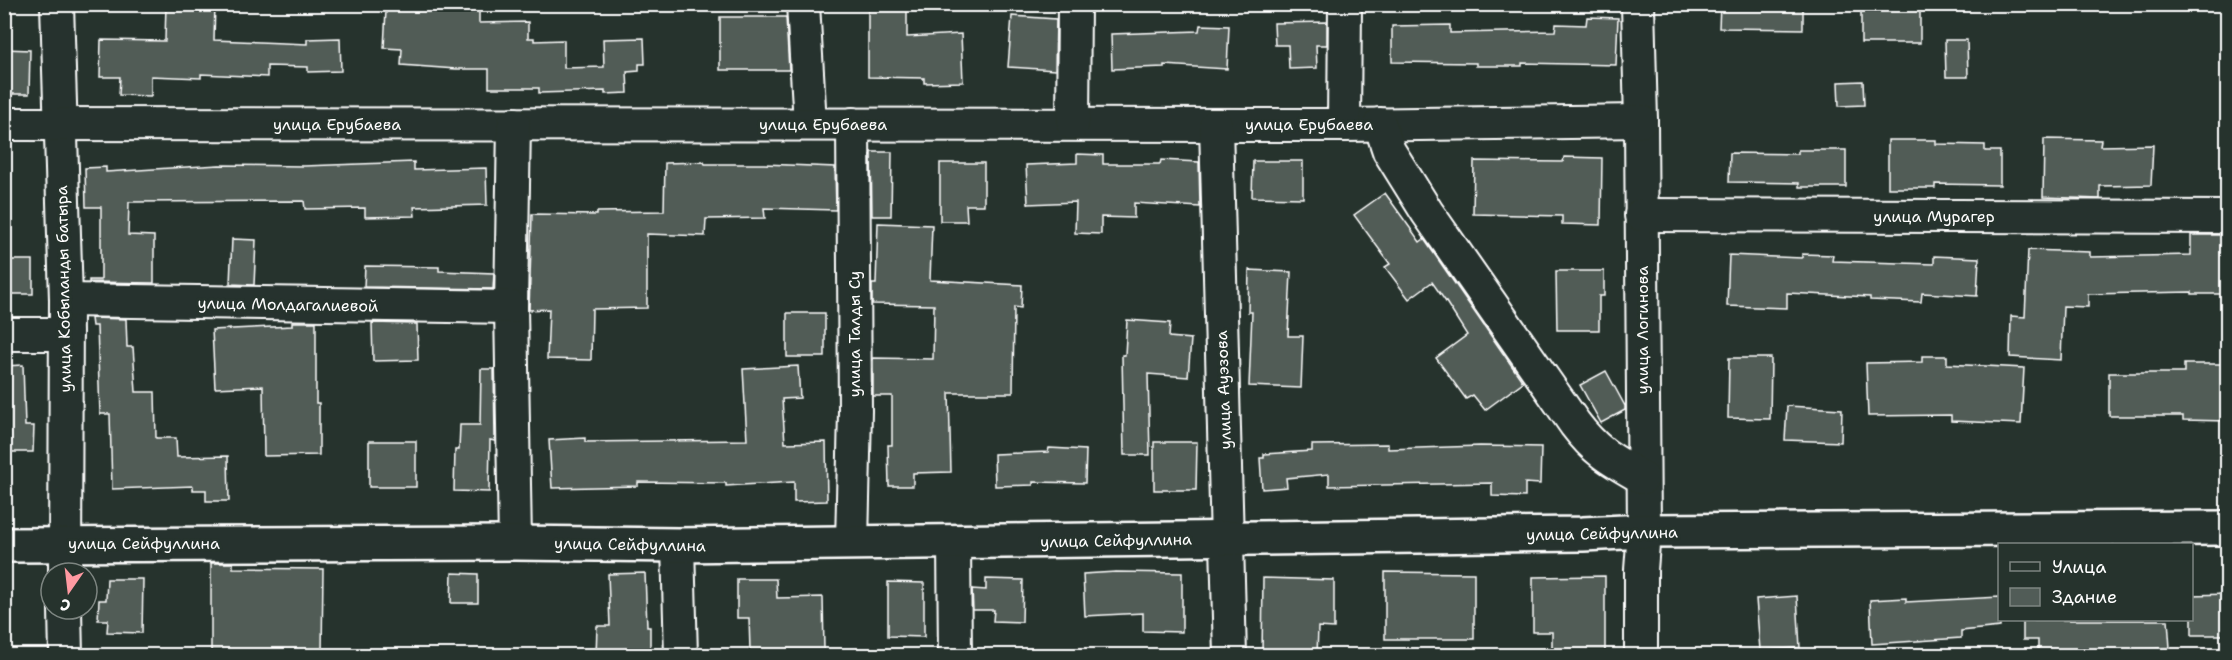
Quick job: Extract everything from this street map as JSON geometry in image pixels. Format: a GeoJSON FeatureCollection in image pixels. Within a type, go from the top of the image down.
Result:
{"type":"FeatureCollection","features":[{"type":"Feature","properties":{"kind":"main road","name":"улица Сейфуллина"},"geometry":{"type":"LineString","coordinates":[[4,545],[65,558],[514,543],[678,545],[1583,534],[1644,531],[2228,528]]}},
{"type":"Feature","properties":{"kind":"street","name":"улица Кобыланды батыра"},"geometry":{"type":"LineString","coordinates":[[57,4],[66,300],[65,558]]}},
{"type":"Feature","properties":{"kind":"street"},"geometry":{"type":"LineString","coordinates":[[803,4],[810,124]]}},
{"type":"Feature","properties":{"kind":"street"},"geometry":{"type":"LineString","coordinates":[[1073,124],[1074,4]]}},
{"type":"Feature","properties":{"kind":"street"},"geometry":{"type":"LineString","coordinates":[[1344,125],[1345,4]]}},
{"type":"Feature","properties":{"kind":"street","name":"улица Логинова"},"geometry":{"type":"LineString","coordinates":[[1638,4],[1644,531],[1641,570],[1641,656]]}},
{"type":"Feature","properties":{"kind":"street","name":"улица Ерубаева"},"geometry":{"type":"LineString","coordinates":[[4,124],[1344,125],[1641,121]]}},
{"type":"Feature","properties":{"kind":"street"},"geometry":{"type":"LineString","coordinates":[[514,124],[511,307],[514,543]]}},
{"type":"Feature","properties":{"kind":"street","name":"улица Талды Су"},"geometry":{"type":"LineString","coordinates":[[852,543],[855,411],[853,124]]}},
{"type":"Feature","properties":{"kind":"street"},"geometry":{"type":"LineString","coordinates":[[1380,124],[1389,151],[1427,212],[1575,424],[1599,452],[1643,478]]}},
{"type":"Feature","properties":{"kind":"street","name":"улица Ауэзова"},"geometry":{"type":"LineString","coordinates":[[1216,125],[1230,656]]}},
{"type":"Feature","properties":{"kind":"street","name":"улица Мурагер"},"geometry":{"type":"LineString","coordinates":[[1641,214],[2228,217]]}},
{"type":"Feature","properties":{"kind":"street","name":"улица Молдагалиевой"},"geometry":{"type":"LineString","coordinates":[[66,300],[511,307]]}},
{"type":"Feature","properties":{"kind":"street"},"geometry":{"type":"LineString","coordinates":[[4,334],[66,334]]}},
{"type":"Feature","properties":{"kind":"street"},"geometry":{"type":"LineString","coordinates":[[954,542],[955,656]]}},
{"type":"Feature","properties":{"kind":"street"},"geometry":{"type":"LineString","coordinates":[[678,545],[681,656]]}},
{"type":"Feature","properties":{"kind":"street"},"geometry":{"type":"LineString","coordinates":[[65,621],[66,656]]}},
{"type":"Feature","properties":{"kind":"building"},"geometry":{"type":"Polygon","coordinates":[[[166,4],[215,4],[214,40],[307,44],[307,39],[340,38],[341,71],[308,72],[308,67],[267,66],[267,77],[201,74],[201,78],[151,76],[151,96],[119,95],[120,77],[100,77],[101,40],[165,41],[166,4]]]}},
{"type":"Feature","properties":{"kind":"building"},"geometry":{"type":"Polygon","coordinates":[[[1720,4],[1803,4],[1803,29],[1719,28],[1720,4]]]}},
{"type":"Feature","properties":{"kind":"building"},"geometry":{"type":"Polygon","coordinates":[[[1861,4],[1920,4],[1920,43],[1861,43],[1861,4]]]}},
{"type":"Feature","properties":{"kind":"building"},"geometry":{"type":"Polygon","coordinates":[[[455,5],[479,5],[479,23],[528,22],[528,38],[534,38],[534,41],[564,40],[564,68],[604,67],[603,39],[644,38],[645,64],[639,64],[639,71],[627,72],[628,93],[605,94],[605,91],[539,93],[539,88],[489,88],[489,69],[401,65],[402,49],[384,48],[386,10],[455,12],[455,5]]]}},
{"type":"Feature","properties":{"kind":"building"},"geometry":{"type":"Polygon","coordinates":[[[868,5],[907,6],[907,37],[961,34],[963,82],[924,83],[924,78],[868,77],[868,5]]]}},
{"type":"Feature","properties":{"kind":"building"},"geometry":{"type":"Polygon","coordinates":[[[1012,16],[1056,19],[1055,70],[1008,67],[1012,16]]]}},
{"type":"Feature","properties":{"kind":"building"},"geometry":{"type":"Polygon","coordinates":[[[720,17],[786,17],[789,70],[720,70],[720,17]]]}},
{"type":"Feature","properties":{"kind":"building"},"geometry":{"type":"Polygon","coordinates":[[[1587,17],[1618,18],[1616,65],[1522,63],[1522,66],[1476,66],[1476,63],[1392,62],[1392,26],[1450,25],[1450,33],[1555,31],[1556,24],[1586,25],[1587,17]]]}},
{"type":"Feature","properties":{"kind":"building"},"geometry":{"type":"Polygon","coordinates":[[[1327,22],[1327,45],[1316,45],[1317,68],[1289,69],[1288,45],[1275,45],[1274,23],[1327,22]]]}},
{"type":"Feature","properties":{"kind":"building"},"geometry":{"type":"Polygon","coordinates":[[[1200,25],[1229,26],[1227,69],[1164,65],[1164,67],[1112,69],[1111,34],[1199,31],[1200,25]]]}},
{"type":"Feature","properties":{"kind":"building"},"geometry":{"type":"Polygon","coordinates":[[[1945,40],[1967,40],[1968,77],[1946,77],[1945,40]]]}},
{"type":"Feature","properties":{"kind":"building"},"geometry":{"type":"Polygon","coordinates":[[[4,49],[30,50],[29,94],[4,94],[4,49]]]}},
{"type":"Feature","properties":{"kind":"building"},"geometry":{"type":"Polygon","coordinates":[[[1863,81],[1864,105],[1839,106],[1838,82],[1863,81]]]}},
{"type":"Feature","properties":{"kind":"building"},"geometry":{"type":"Polygon","coordinates":[[[2044,139],[2101,140],[2100,146],[2153,145],[2151,185],[2100,186],[2100,199],[2043,197],[2044,139]]]}},
{"type":"Feature","properties":{"kind":"building"},"geometry":{"type":"Polygon","coordinates":[[[1888,140],[1936,140],[1936,144],[1985,145],[1985,151],[2000,151],[2000,185],[1935,184],[1935,188],[1888,188],[1888,140]]]}},
{"type":"Feature","properties":{"kind":"building"},"geometry":{"type":"Polygon","coordinates":[[[1798,150],[1846,150],[1846,187],[1799,187],[1799,183],[1729,182],[1730,153],[1798,154],[1798,150]]]}},
{"type":"Feature","properties":{"kind":"building"},"geometry":{"type":"Polygon","coordinates":[[[871,152],[892,152],[891,216],[872,216],[871,152]]]}},
{"type":"Feature","properties":{"kind":"building"},"geometry":{"type":"Polygon","coordinates":[[[1077,154],[1103,155],[1103,164],[1160,164],[1161,160],[1199,162],[1200,207],[1134,203],[1134,218],[1101,217],[1101,234],[1075,233],[1076,202],[1028,204],[1026,165],[1077,163],[1077,154]]]}},
{"type":"Feature","properties":{"kind":"building"},"geometry":{"type":"Polygon","coordinates":[[[1564,157],[1602,158],[1601,225],[1562,224],[1562,216],[1473,214],[1474,161],[1563,162],[1564,157]]]}},
{"type":"Feature","properties":{"kind":"building"},"geometry":{"type":"Polygon","coordinates":[[[1253,161],[1303,161],[1303,198],[1252,197],[1253,161]]]}},
{"type":"Feature","properties":{"kind":"building"},"geometry":{"type":"Polygon","coordinates":[[[414,162],[414,170],[486,168],[487,205],[414,207],[415,216],[365,217],[365,208],[305,209],[304,201],[129,202],[128,235],[154,236],[154,283],[89,282],[89,280],[101,280],[101,207],[86,207],[85,168],[106,167],[106,172],[219,165],[304,166],[414,162]]]}},
{"type":"Feature","properties":{"kind":"building"},"geometry":{"type":"Polygon","coordinates":[[[704,162],[705,164],[835,167],[836,210],[764,208],[765,218],[706,219],[705,236],[647,234],[647,308],[592,309],[591,360],[547,359],[549,309],[529,310],[532,214],[597,215],[597,212],[664,211],[665,163],[704,162]]]}},
{"type":"Feature","properties":{"kind":"building"},"geometry":{"type":"Polygon","coordinates":[[[940,163],[984,163],[984,205],[966,205],[967,221],[940,221],[940,163]]]}},
{"type":"Feature","properties":{"kind":"building"},"geometry":{"type":"Polygon","coordinates":[[[1385,193],[1420,242],[1424,239],[1523,382],[1485,410],[1473,395],[1466,399],[1436,358],[1467,335],[1446,302],[1432,282],[1409,299],[1385,267],[1390,264],[1354,215],[1385,193]]]}},
{"type":"Feature","properties":{"kind":"building"},"geometry":{"type":"Polygon","coordinates":[[[878,223],[932,225],[930,280],[1022,285],[1021,308],[1014,307],[1013,393],[949,393],[951,472],[913,473],[913,486],[889,486],[888,445],[892,445],[892,396],[873,396],[873,358],[933,359],[934,305],[872,304],[872,284],[876,284],[878,223]]]}},
{"type":"Feature","properties":{"kind":"building"},"geometry":{"type":"Polygon","coordinates":[[[2191,235],[2228,235],[2228,294],[2192,294],[2192,292],[2088,294],[2088,307],[2063,306],[2061,360],[2010,357],[2011,316],[2025,317],[2028,250],[2090,252],[2090,257],[2191,255],[2191,235]]]}},
{"type":"Feature","properties":{"kind":"building"},"geometry":{"type":"Polygon","coordinates":[[[232,239],[256,240],[254,285],[230,284],[232,239]]]}},
{"type":"Feature","properties":{"kind":"building"},"geometry":{"type":"Polygon","coordinates":[[[1802,254],[1833,255],[1832,261],[1934,264],[1934,256],[1979,258],[1977,296],[1922,293],[1921,302],[1787,293],[1787,308],[1727,306],[1729,255],[1802,258],[1802,254]]]}},
{"type":"Feature","properties":{"kind":"building"},"geometry":{"type":"Polygon","coordinates":[[[4,260],[33,260],[33,294],[4,294],[4,260]]]}},
{"type":"Feature","properties":{"kind":"building"},"geometry":{"type":"Polygon","coordinates":[[[365,266],[439,267],[439,271],[494,273],[493,289],[364,287],[365,266]]]}},
{"type":"Feature","properties":{"kind":"building"},"geometry":{"type":"Polygon","coordinates":[[[1249,270],[1291,272],[1288,336],[1303,336],[1301,388],[1249,386],[1252,312],[1248,312],[1249,270]]]}},
{"type":"Feature","properties":{"kind":"building"},"geometry":{"type":"Polygon","coordinates":[[[1556,271],[1604,271],[1604,296],[1599,296],[1599,330],[1557,330],[1556,271]]]}},
{"type":"Feature","properties":{"kind":"building"},"geometry":{"type":"Polygon","coordinates":[[[787,313],[825,313],[825,357],[787,357],[787,313]]]}},
{"type":"Feature","properties":{"kind":"building"},"geometry":{"type":"Polygon","coordinates":[[[91,318],[126,319],[127,347],[133,347],[136,392],[155,392],[156,438],[176,438],[177,457],[228,456],[229,501],[206,501],[206,490],[193,490],[193,486],[112,489],[110,414],[100,414],[97,326],[92,326],[91,318]]]}},
{"type":"Feature","properties":{"kind":"building"},"geometry":{"type":"Polygon","coordinates":[[[1127,320],[1170,323],[1169,337],[1191,339],[1188,377],[1148,374],[1150,455],[1124,455],[1122,355],[1125,355],[1127,320]]]}},
{"type":"Feature","properties":{"kind":"building"},"geometry":{"type":"Polygon","coordinates":[[[292,322],[316,322],[316,403],[319,403],[319,455],[264,456],[263,386],[215,388],[212,330],[292,326],[292,322]]]}},
{"type":"Feature","properties":{"kind":"building"},"geometry":{"type":"Polygon","coordinates":[[[372,323],[417,324],[418,360],[373,361],[372,323]]]}},
{"type":"Feature","properties":{"kind":"building"},"geometry":{"type":"Polygon","coordinates":[[[1922,356],[1947,356],[1947,364],[2024,368],[2021,424],[1951,421],[1951,415],[1868,416],[1866,363],[1922,362],[1922,356]]]}},
{"type":"Feature","properties":{"kind":"building"},"geometry":{"type":"Polygon","coordinates":[[[1729,358],[1771,358],[1770,419],[1728,418],[1729,358]]]}},
{"type":"Feature","properties":{"kind":"building"},"geometry":{"type":"Polygon","coordinates":[[[2184,364],[2228,364],[2228,421],[2183,420],[2183,416],[2109,416],[2109,373],[2184,373],[2184,364]]]}},
{"type":"Feature","properties":{"kind":"building"},"geometry":{"type":"Polygon","coordinates":[[[23,365],[25,426],[34,426],[33,452],[4,452],[4,366],[23,365]]]}},
{"type":"Feature","properties":{"kind":"building"},"geometry":{"type":"Polygon","coordinates":[[[798,366],[800,398],[782,399],[785,443],[826,442],[827,501],[794,502],[794,482],[726,486],[726,483],[638,482],[638,486],[552,488],[549,440],[585,438],[585,442],[747,440],[743,369],[798,366]]]}},
{"type":"Feature","properties":{"kind":"building"},"geometry":{"type":"Polygon","coordinates":[[[481,369],[494,369],[495,441],[490,440],[489,492],[454,491],[455,450],[459,450],[460,425],[480,425],[481,369]]]}},
{"type":"Feature","properties":{"kind":"building"},"geometry":{"type":"Polygon","coordinates":[[[1606,371],[1625,410],[1601,423],[1580,385],[1606,371]]]}},
{"type":"Feature","properties":{"kind":"building"},"geometry":{"type":"Polygon","coordinates":[[[1787,406],[1842,409],[1841,442],[1785,440],[1787,406]]]}},
{"type":"Feature","properties":{"kind":"building"},"geometry":{"type":"Polygon","coordinates":[[[369,441],[416,441],[416,487],[369,487],[369,441]]]}},
{"type":"Feature","properties":{"kind":"building"},"geometry":{"type":"Polygon","coordinates":[[[1154,442],[1197,442],[1196,490],[1154,490],[1154,442]]]}},
{"type":"Feature","properties":{"kind":"building"},"geometry":{"type":"Polygon","coordinates":[[[1388,444],[1388,449],[1541,447],[1540,484],[1525,483],[1525,497],[1492,496],[1492,483],[1329,486],[1329,474],[1286,478],[1287,487],[1262,489],[1260,458],[1264,458],[1264,454],[1312,451],[1312,445],[1388,444]]]}},
{"type":"Feature","properties":{"kind":"building"},"geometry":{"type":"Polygon","coordinates":[[[1049,448],[1086,450],[1085,483],[1033,482],[1033,485],[995,486],[994,454],[1048,452],[1049,448]]]}},
{"type":"Feature","properties":{"kind":"building"},"geometry":{"type":"Polygon","coordinates":[[[211,563],[233,563],[233,568],[323,569],[322,654],[259,653],[259,656],[236,656],[236,651],[211,651],[211,563]]]}},
{"type":"Feature","properties":{"kind":"building"},"geometry":{"type":"Polygon","coordinates":[[[1385,572],[1474,573],[1474,639],[1385,639],[1385,572]]]}},
{"type":"Feature","properties":{"kind":"building"},"geometry":{"type":"Polygon","coordinates":[[[452,573],[478,574],[478,603],[451,603],[452,573]]]}},
{"type":"Feature","properties":{"kind":"building"},"geometry":{"type":"Polygon","coordinates":[[[645,573],[650,656],[596,656],[597,626],[610,626],[608,574],[645,573]]]}},
{"type":"Feature","properties":{"kind":"building"},"geometry":{"type":"Polygon","coordinates":[[[1182,573],[1182,632],[1143,631],[1143,613],[1085,616],[1083,574],[1182,573]]]}},
{"type":"Feature","properties":{"kind":"building"},"geometry":{"type":"Polygon","coordinates":[[[1605,576],[1605,656],[1552,656],[1552,632],[1533,632],[1533,577],[1605,576]]]}},
{"type":"Feature","properties":{"kind":"building"},"geometry":{"type":"Polygon","coordinates":[[[1263,578],[1334,580],[1334,628],[1318,627],[1317,656],[1262,656],[1263,578]]]}},
{"type":"Feature","properties":{"kind":"building"},"geometry":{"type":"Polygon","coordinates":[[[107,579],[143,579],[142,633],[107,632],[108,620],[99,620],[99,600],[106,600],[107,579]]]}},
{"type":"Feature","properties":{"kind":"building"},"geometry":{"type":"Polygon","coordinates":[[[737,579],[776,579],[777,598],[823,597],[824,650],[750,650],[749,618],[737,618],[737,579]]]}},
{"type":"Feature","properties":{"kind":"building"},"geometry":{"type":"Polygon","coordinates":[[[986,579],[1023,580],[1022,622],[993,621],[994,610],[973,610],[972,589],[986,590],[986,579]]]}},
{"type":"Feature","properties":{"kind":"building"},"geometry":{"type":"Polygon","coordinates":[[[888,582],[924,583],[924,637],[888,636],[888,582]]]}},
{"type":"Feature","properties":{"kind":"building"},"geometry":{"type":"Polygon","coordinates":[[[2228,594],[2228,635],[2192,635],[2193,595],[2228,594]]]}},
{"type":"Feature","properties":{"kind":"building"},"geometry":{"type":"Polygon","coordinates":[[[1797,596],[1800,648],[1760,650],[1756,599],[1797,596]]]}},
{"type":"Feature","properties":{"kind":"building"},"geometry":{"type":"Polygon","coordinates":[[[1998,597],[2000,627],[1961,631],[1961,638],[1872,644],[1870,600],[1906,598],[1906,602],[1998,597]]]}},
{"type":"Feature","properties":{"kind":"building"},"geometry":{"type":"Polygon","coordinates":[[[2023,621],[2168,621],[2170,648],[2128,650],[2128,653],[2038,656],[2038,640],[2023,640],[2023,621]]]}}]}
